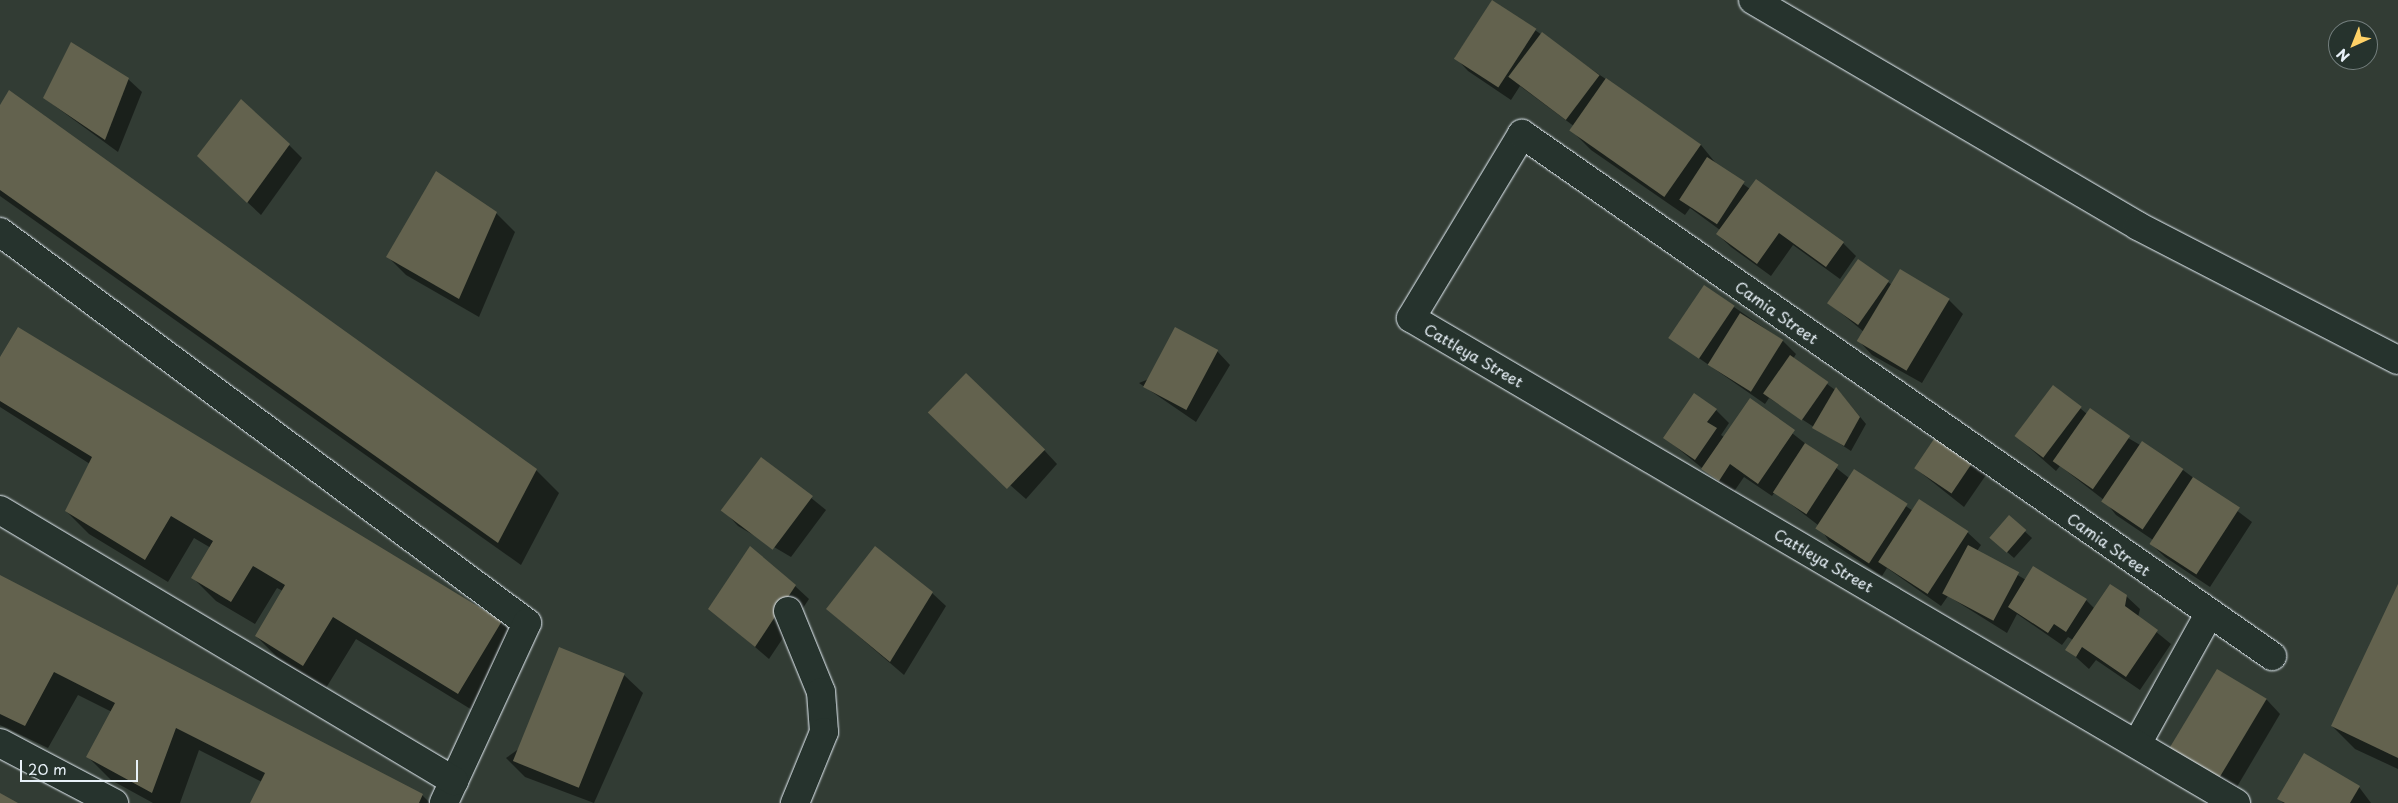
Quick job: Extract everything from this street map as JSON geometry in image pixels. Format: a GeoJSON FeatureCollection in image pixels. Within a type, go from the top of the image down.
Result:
{"type":"FeatureCollection","features":[{"type":"Feature","properties":{"kind":"street"},"geometry":{"type":"LineString","coordinates":[[1753,0],[2138,226],[2398,360]]}},
{"type":"Feature","properties":{"kind":"street","name":"Camia Street"},"geometry":{"type":"LineString","coordinates":[[1411,318],[1522,134],[2208,614],[2272,656]]}},
{"type":"Feature","properties":{"kind":"street"},"geometry":{"type":"LineString","coordinates":[[0,510],[449,792],[527,623],[3,242]]}},
{"type":"Feature","properties":{"kind":"street","name":"Cattleya Street"},"geometry":{"type":"LineString","coordinates":[[1411,318],[2236,803]]}},
{"type":"Feature","properties":{"kind":"street"},"geometry":{"type":"LineString","coordinates":[[788,611],[821,692],[824,732],[795,803]]}},
{"type":"Feature","properties":{"kind":"street"},"geometry":{"type":"LineString","coordinates":[[2137,744],[2208,614]]}},
{"type":"Feature","properties":{"kind":"street"},"geometry":{"type":"LineString","coordinates":[[0,743],[114,803]]}},
{"type":"Feature","properties":{"kind":"building"},"geometry":{"type":"Polygon","coordinates":[[[1492,0],[1536,29],[1498,88],[1454,59],[1492,0]]]}},
{"type":"Feature","properties":{"kind":"building"},"geometry":{"type":"Polygon","coordinates":[[[1542,32],[1600,75],[1566,120],[1508,77],[1542,32]]]}},
{"type":"Feature","properties":{"kind":"building"},"geometry":{"type":"Polygon","coordinates":[[[71,42],[129,78],[105,140],[43,98],[71,42]]]}},
{"type":"Feature","properties":{"kind":"building"},"geometry":{"type":"Polygon","coordinates":[[[1606,78],[1701,145],[1664,197],[1569,130],[1606,78]]]}},
{"type":"Feature","properties":{"kind":"building"},"geometry":{"type":"Polygon","coordinates":[[[9,90],[537,469],[498,543],[0,190],[0,105],[9,90]]]}},
{"type":"Feature","properties":{"kind":"building"},"geometry":{"type":"Polygon","coordinates":[[[241,99],[290,144],[247,203],[197,156],[241,99]]]}},
{"type":"Feature","properties":{"kind":"building"},"geometry":{"type":"Polygon","coordinates":[[[1707,157],[1745,182],[1717,224],[1679,200],[1707,157]]]}},
{"type":"Feature","properties":{"kind":"building"},"geometry":{"type":"Polygon","coordinates":[[[436,171],[497,212],[459,299],[386,257],[436,171]]]}},
{"type":"Feature","properties":{"kind":"building"},"geometry":{"type":"Polygon","coordinates":[[[1756,179],[1844,242],[1826,267],[1779,233],[1757,264],[1716,234],[1756,179]]]}},
{"type":"Feature","properties":{"kind":"building"},"geometry":{"type":"Polygon","coordinates":[[[1858,259],[1889,281],[1858,325],[1827,303],[1858,259]]]}},
{"type":"Feature","properties":{"kind":"building"},"geometry":{"type":"Polygon","coordinates":[[[1900,269],[1950,299],[1906,371],[1857,341],[1900,269]]]}},
{"type":"Feature","properties":{"kind":"building"},"geometry":{"type":"Polygon","coordinates":[[[1704,285],[1735,306],[1699,359],[1668,338],[1704,285]]]}},
{"type":"Feature","properties":{"kind":"building"},"geometry":{"type":"Polygon","coordinates":[[[1740,313],[1783,340],[1751,392],[1708,365],[1740,313]]]}},
{"type":"Feature","properties":{"kind":"building"},"geometry":{"type":"Polygon","coordinates":[[[18,327],[502,621],[458,694],[333,617],[303,666],[255,636],[285,585],[253,566],[231,602],[191,578],[213,541],[171,516],[145,560],[65,511],[92,457],[0,401],[0,357],[18,327]]]}},
{"type":"Feature","properties":{"kind":"building"},"geometry":{"type":"Polygon","coordinates":[[[1175,327],[1218,350],[1186,410],[1143,387],[1175,327]]]}},
{"type":"Feature","properties":{"kind":"building"},"geometry":{"type":"Polygon","coordinates":[[[1790,355],[1829,382],[1802,420],[1763,394],[1790,355]]]}},
{"type":"Feature","properties":{"kind":"building"},"geometry":{"type":"Polygon","coordinates":[[[966,373],[1045,449],[1007,489],[928,413],[966,373]]]}},
{"type":"Feature","properties":{"kind":"building"},"geometry":{"type":"Polygon","coordinates":[[[2053,385],[2082,407],[2043,458],[2014,436],[2053,385]]]}},
{"type":"Feature","properties":{"kind":"building"},"geometry":{"type":"Polygon","coordinates":[[[1836,387],[1860,417],[1844,446],[1812,428],[1836,387]]]}},
{"type":"Feature","properties":{"kind":"building"},"geometry":{"type":"Polygon","coordinates":[[[1694,393],[1717,409],[1707,422],[1717,428],[1695,460],[1663,438],[1694,393]]]}},
{"type":"Feature","properties":{"kind":"building"},"geometry":{"type":"Polygon","coordinates":[[[1750,398],[1795,430],[1758,484],[1730,464],[1719,481],[1701,469],[1750,398]]]}},
{"type":"Feature","properties":{"kind":"building"},"geometry":{"type":"Polygon","coordinates":[[[2090,408],[2130,436],[2093,489],[2053,461],[2090,408]]]}},
{"type":"Feature","properties":{"kind":"building"},"geometry":{"type":"Polygon","coordinates":[[[1936,436],[1973,461],[1951,493],[1914,468],[1936,436]]]}},
{"type":"Feature","properties":{"kind":"building"},"geometry":{"type":"Polygon","coordinates":[[[2142,441],[2183,469],[2143,529],[2101,502],[2142,441]]]}},
{"type":"Feature","properties":{"kind":"building"},"geometry":{"type":"Polygon","coordinates":[[[1805,443],[1839,465],[1806,514],[1773,492],[1805,443]]]}},
{"type":"Feature","properties":{"kind":"building"},"geometry":{"type":"Polygon","coordinates":[[[761,457],[813,496],[773,550],[721,511],[761,457]]]}},
{"type":"Feature","properties":{"kind":"building"},"geometry":{"type":"Polygon","coordinates":[[[1854,469],[1908,504],[1869,563],[1815,529],[1854,469]]]}},
{"type":"Feature","properties":{"kind":"building"},"geometry":{"type":"Polygon","coordinates":[[[2193,477],[2240,507],[2196,575],[2149,544],[2193,477]]]}},
{"type":"Feature","properties":{"kind":"building"},"geometry":{"type":"Polygon","coordinates":[[[1919,499],[1968,531],[1928,594],[1878,562],[1919,499]]]}},
{"type":"Feature","properties":{"kind":"building"},"geometry":{"type":"Polygon","coordinates":[[[2009,515],[2026,530],[2007,553],[1989,538],[2009,515]]]}},
{"type":"Feature","properties":{"kind":"building"},"geometry":{"type":"Polygon","coordinates":[[[1968,545],[2019,572],[1993,621],[1942,594],[1968,545]]]}},
{"type":"Feature","properties":{"kind":"building"},"geometry":{"type":"Polygon","coordinates":[[[750,546],[796,585],[755,647],[708,609],[750,546]]]}},
{"type":"Feature","properties":{"kind":"building"},"geometry":{"type":"Polygon","coordinates":[[[875,546],[933,592],[890,662],[826,609],[875,546]]]}},
{"type":"Feature","properties":{"kind":"building"},"geometry":{"type":"Polygon","coordinates":[[[2033,566],[2087,599],[2066,632],[2054,624],[2048,633],[2008,607],[2033,566]]]}},
{"type":"Feature","properties":{"kind":"building"},"geometry":{"type":"Polygon","coordinates":[[[0,575],[423,794],[419,803],[250,803],[265,773],[176,728],[152,793],[86,757],[115,703],[54,672],[25,726],[0,714],[0,575]]]}},
{"type":"Feature","properties":{"kind":"building"},"geometry":{"type":"Polygon","coordinates":[[[2110,584],[2127,595],[2125,606],[2158,630],[2126,677],[2082,647],[2076,657],[2065,650],[2110,584]]]}},
{"type":"Feature","properties":{"kind":"building"},"geometry":{"type":"Polygon","coordinates":[[[2398,584],[2398,758],[2331,726],[2398,584]]]}},
{"type":"Feature","properties":{"kind":"building"},"geometry":{"type":"Polygon","coordinates":[[[559,647],[625,674],[579,788],[513,761],[559,647]]]}},
{"type":"Feature","properties":{"kind":"building"},"geometry":{"type":"Polygon","coordinates":[[[2217,669],[2267,699],[2213,789],[2163,759],[2217,669]]]}},
{"type":"Feature","properties":{"kind":"building"},"geometry":{"type":"Polygon","coordinates":[[[2304,753],[2360,786],[2350,803],[2285,803],[2277,799],[2304,753]]]}},
{"type":"Feature","properties":{"kind":"building"},"geometry":{"type":"Polygon","coordinates":[[[0,793],[18,803],[0,803],[0,793]]]}}]}
